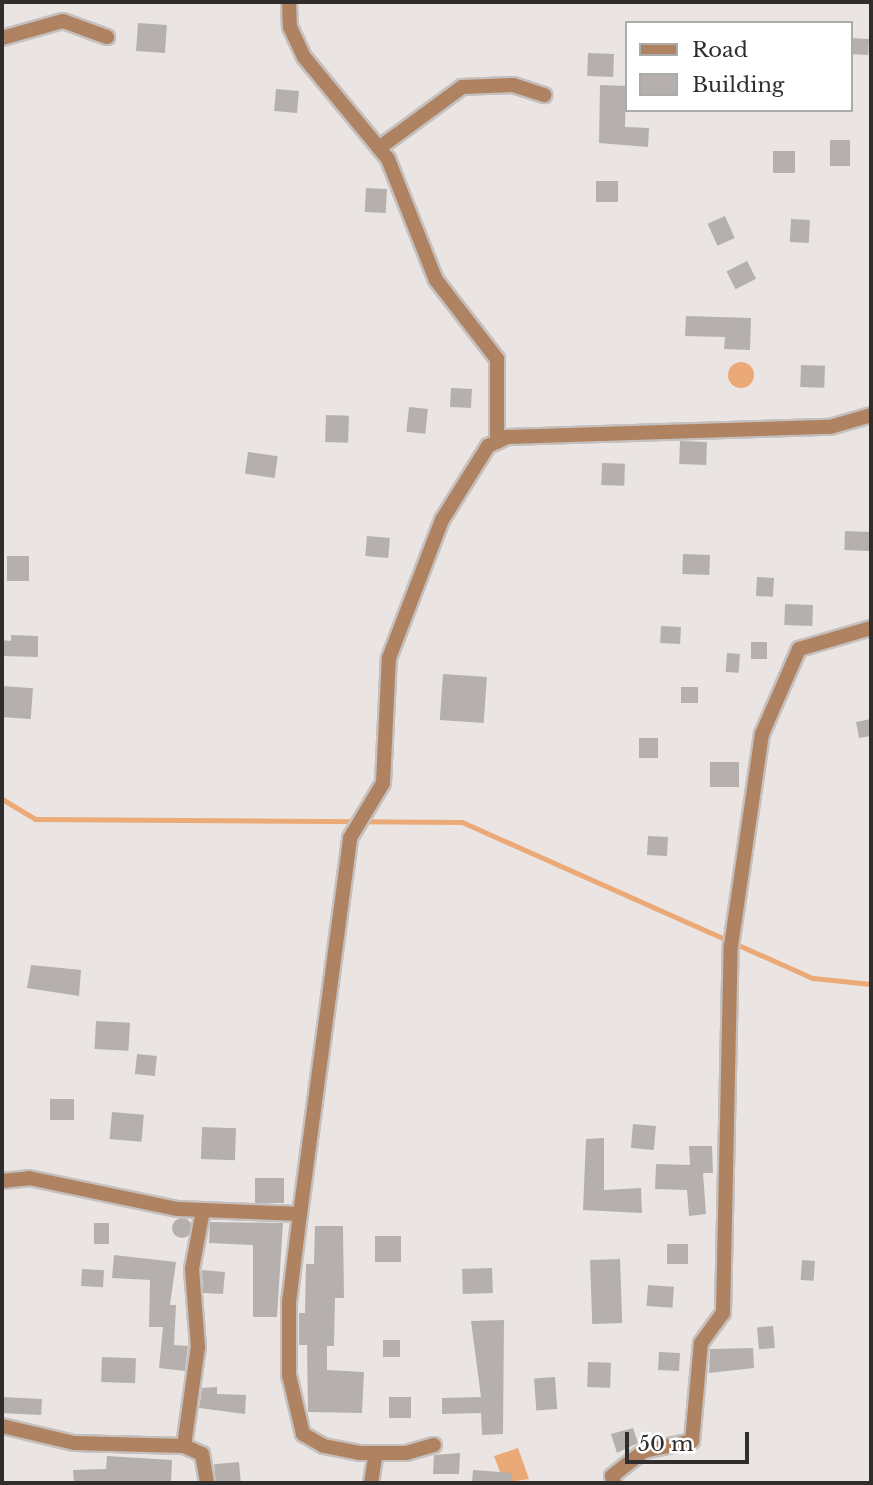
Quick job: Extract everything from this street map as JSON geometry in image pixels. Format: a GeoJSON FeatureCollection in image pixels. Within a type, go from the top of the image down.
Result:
{"type":"FeatureCollection","features":[{"type":"Feature","properties":{"kind":"street"},"geometry":{"type":"LineString","coordinates":[[289,2],[290,27],[304,57],[379,148],[436,280],[497,359],[497,442]]}},
{"type":"Feature","properties":{"kind":"street"},"geometry":{"type":"LineString","coordinates":[[2,38],[63,21],[107,37]]}},
{"type":"Feature","properties":{"kind":"street"},"geometry":{"type":"LineString","coordinates":[[379,148],[462,87],[513,85],[544,95]]}},
{"type":"Feature","properties":{"kind":"street"},"geometry":{"type":"LineString","coordinates":[[434,1445],[376,1453],[324,1446],[303,1434],[289,1375],[289,1302],[353,829],[371,808],[383,783],[388,657],[442,520],[478,458],[507,437],[830,427],[871,415]]}},
{"type":"Feature","properties":{"kind":"street"},"geometry":{"type":"LineString","coordinates":[[614,1483],[612,1476],[644,1451],[692,1441],[701,1343],[723,1313],[733,939],[762,734],[799,649],[871,628]]}},
{"type":"Feature","properties":{"kind":"street"},"geometry":{"type":"LineString","coordinates":[[2,1181],[29,1178],[203,1210],[300,1214]]}},
{"type":"Feature","properties":{"kind":"street"},"geometry":{"type":"LineString","coordinates":[[184,1446],[198,1347],[192,1269],[203,1210]]}},
{"type":"Feature","properties":{"kind":"street"},"geometry":{"type":"LineString","coordinates":[[2,1426],[74,1443],[184,1446],[202,1454],[207,1483]]}},
{"type":"Feature","properties":{"kind":"street"},"geometry":{"type":"LineString","coordinates":[[371,1483],[376,1453]]}},
{"type":"Feature","properties":{"kind":"shaded area"},"geometry":{"type":"Polygon","coordinates":[[[741,362],[750,366],[754,375],[750,384],[741,388],[732,384],[728,375],[732,366],[741,362]]]}},
{"type":"Feature","properties":{"kind":"shaded area"},"geometry":{"type":"Polygon","coordinates":[[[518,1448],[529,1479],[504,1483],[494,1456],[518,1448]]]}},
{"type":"Feature","properties":{"kind":"building"},"geometry":{"type":"Polygon","coordinates":[[[138,23],[167,25],[165,53],[136,51],[138,23]]]}},
{"type":"Feature","properties":{"kind":"building"},"geometry":{"type":"Polygon","coordinates":[[[852,38],[869,39],[868,55],[852,54],[852,38]]]}},
{"type":"Feature","properties":{"kind":"building"},"geometry":{"type":"Polygon","coordinates":[[[588,53],[614,54],[613,77],[587,76],[588,53]]]}},
{"type":"Feature","properties":{"kind":"building"},"geometry":{"type":"Polygon","coordinates":[[[600,85],[624,86],[625,127],[649,128],[648,147],[599,143],[600,85]]]}},
{"type":"Feature","properties":{"kind":"building"},"geometry":{"type":"Polygon","coordinates":[[[276,89],[299,91],[297,113],[274,111],[276,89]]]}},
{"type":"Feature","properties":{"kind":"building"},"geometry":{"type":"Polygon","coordinates":[[[830,140],[850,140],[850,166],[830,166],[830,140]]]}},
{"type":"Feature","properties":{"kind":"building"},"geometry":{"type":"Polygon","coordinates":[[[773,151],[795,151],[795,173],[773,173],[773,151]]]}},
{"type":"Feature","properties":{"kind":"building"},"geometry":{"type":"Polygon","coordinates":[[[596,181],[618,181],[618,202],[596,202],[596,181]]]}},
{"type":"Feature","properties":{"kind":"building"},"geometry":{"type":"Polygon","coordinates":[[[366,188],[387,189],[386,213],[365,212],[366,188]]]}},
{"type":"Feature","properties":{"kind":"building"},"geometry":{"type":"Polygon","coordinates":[[[725,216],[735,238],[717,246],[708,224],[725,216]]]}},
{"type":"Feature","properties":{"kind":"building"},"geometry":{"type":"Polygon","coordinates":[[[791,219],[810,220],[809,243],[790,242],[791,219]]]}},
{"type":"Feature","properties":{"kind":"building"},"geometry":{"type":"Polygon","coordinates":[[[747,261],[756,279],[736,289],[727,271],[747,261]]]}},
{"type":"Feature","properties":{"kind":"building"},"geometry":{"type":"Polygon","coordinates":[[[686,316],[751,318],[750,350],[724,349],[725,337],[685,336],[686,316]]]}},
{"type":"Feature","properties":{"kind":"building"},"geometry":{"type":"Polygon","coordinates":[[[801,365],[825,366],[824,388],[800,387],[801,365]]]}},
{"type":"Feature","properties":{"kind":"building"},"geometry":{"type":"Polygon","coordinates":[[[451,388],[472,389],[471,408],[450,407],[451,388]]]}},
{"type":"Feature","properties":{"kind":"building"},"geometry":{"type":"Polygon","coordinates":[[[409,407],[428,409],[425,434],[406,432],[409,407]]]}},
{"type":"Feature","properties":{"kind":"building"},"geometry":{"type":"Polygon","coordinates":[[[326,415],[349,416],[348,443],[325,442],[326,415]]]}},
{"type":"Feature","properties":{"kind":"building"},"geometry":{"type":"Polygon","coordinates":[[[680,441],[707,442],[706,465],[679,464],[680,441]]]}},
{"type":"Feature","properties":{"kind":"building"},"geometry":{"type":"Polygon","coordinates":[[[248,452],[278,456],[275,478],[245,474],[248,452]]]}},
{"type":"Feature","properties":{"kind":"building"},"geometry":{"type":"Polygon","coordinates":[[[602,463],[625,464],[624,486],[601,485],[602,463]]]}},
{"type":"Feature","properties":{"kind":"building"},"geometry":{"type":"Polygon","coordinates":[[[845,531],[871,532],[870,551],[844,550],[845,531]]]}},
{"type":"Feature","properties":{"kind":"building"},"geometry":{"type":"Polygon","coordinates":[[[367,536],[390,538],[388,558],[365,556],[367,536]]]}},
{"type":"Feature","properties":{"kind":"building"},"geometry":{"type":"Polygon","coordinates":[[[683,554],[710,555],[709,575],[682,574],[683,554]]]}},
{"type":"Feature","properties":{"kind":"building"},"geometry":{"type":"Polygon","coordinates":[[[7,556],[29,556],[29,581],[7,581],[7,556]]]}},
{"type":"Feature","properties":{"kind":"building"},"geometry":{"type":"Polygon","coordinates":[[[757,577],[774,578],[773,597],[756,596],[757,577]]]}},
{"type":"Feature","properties":{"kind":"building"},"geometry":{"type":"Polygon","coordinates":[[[785,604],[813,605],[812,626],[784,625],[785,604]]]}},
{"type":"Feature","properties":{"kind":"building"},"geometry":{"type":"Polygon","coordinates":[[[661,626],[681,627],[680,644],[660,643],[661,626]]]}},
{"type":"Feature","properties":{"kind":"building"},"geometry":{"type":"Polygon","coordinates":[[[11,635],[38,636],[38,657],[2,656],[2,640],[11,641],[11,635]]]}},
{"type":"Feature","properties":{"kind":"building"},"geometry":{"type":"Polygon","coordinates":[[[751,642],[767,642],[767,659],[751,659],[751,642]]]}},
{"type":"Feature","properties":{"kind":"building"},"geometry":{"type":"Polygon","coordinates":[[[727,653],[740,654],[739,673],[726,672],[727,653]]]}},
{"type":"Feature","properties":{"kind":"building"},"geometry":{"type":"Polygon","coordinates":[[[443,674],[487,677],[484,723],[440,720],[443,674]]]}},
{"type":"Feature","properties":{"kind":"building"},"geometry":{"type":"Polygon","coordinates":[[[2,686],[33,688],[31,719],[2,717],[2,686]]]}},
{"type":"Feature","properties":{"kind":"building"},"geometry":{"type":"Polygon","coordinates":[[[681,687],[698,687],[698,703],[681,703],[681,687]]]}},
{"type":"Feature","properties":{"kind":"building"},"geometry":{"type":"Polygon","coordinates":[[[871,719],[871,736],[859,738],[856,722],[871,719]]]}},
{"type":"Feature","properties":{"kind":"building"},"geometry":{"type":"Polygon","coordinates":[[[639,738],[658,738],[658,758],[639,758],[639,738]]]}},
{"type":"Feature","properties":{"kind":"building"},"geometry":{"type":"Polygon","coordinates":[[[710,762],[739,762],[739,787],[710,787],[710,762]]]}},
{"type":"Feature","properties":{"kind":"building"},"geometry":{"type":"Polygon","coordinates":[[[648,836],[668,837],[667,856],[647,855],[648,836]]]}},
{"type":"Feature","properties":{"kind":"building"},"geometry":{"type":"Polygon","coordinates":[[[31,965],[81,970],[79,996],[27,988],[31,965]]]}},
{"type":"Feature","properties":{"kind":"building"},"geometry":{"type":"Polygon","coordinates":[[[96,1021],[130,1023],[128,1051],[95,1049],[96,1021]]]}},
{"type":"Feature","properties":{"kind":"building"},"geometry":{"type":"Polygon","coordinates":[[[137,1054],[157,1056],[155,1076],[135,1074],[137,1054]]]}},
{"type":"Feature","properties":{"kind":"building"},"geometry":{"type":"Polygon","coordinates":[[[50,1099],[74,1099],[74,1120],[50,1120],[50,1099]]]}},
{"type":"Feature","properties":{"kind":"building"},"geometry":{"type":"Polygon","coordinates":[[[112,1112],[144,1115],[142,1142],[110,1139],[112,1112]]]}},
{"type":"Feature","properties":{"kind":"building"},"geometry":{"type":"Polygon","coordinates":[[[633,1124],[656,1126],[654,1150],[631,1148],[633,1124]]]}},
{"type":"Feature","properties":{"kind":"building"},"geometry":{"type":"Polygon","coordinates":[[[202,1127],[236,1128],[235,1160],[201,1159],[202,1127]]]}},
{"type":"Feature","properties":{"kind":"building"},"geometry":{"type":"Polygon","coordinates":[[[604,1138],[604,1190],[641,1188],[642,1213],[583,1210],[586,1139],[604,1138]]]}},
{"type":"Feature","properties":{"kind":"building"},"geometry":{"type":"Polygon","coordinates":[[[689,1146],[712,1146],[713,1173],[703,1173],[706,1214],[689,1216],[687,1190],[655,1189],[656,1164],[690,1165],[689,1146]]]}},
{"type":"Feature","properties":{"kind":"building"},"geometry":{"type":"Polygon","coordinates":[[[255,1178],[284,1178],[284,1203],[255,1203],[255,1178]]]}},
{"type":"Feature","properties":{"kind":"building"},"geometry":{"type":"Polygon","coordinates":[[[182,1218],[189,1221],[192,1228],[189,1235],[182,1238],[175,1235],[172,1228],[175,1221],[182,1218]]]}},
{"type":"Feature","properties":{"kind":"building"},"geometry":{"type":"Polygon","coordinates":[[[210,1222],[283,1223],[277,1317],[253,1317],[253,1245],[209,1243],[210,1222]]]}},
{"type":"Feature","properties":{"kind":"building"},"geometry":{"type":"Polygon","coordinates":[[[94,1223],[109,1223],[109,1244],[94,1244],[94,1223]]]}},
{"type":"Feature","properties":{"kind":"building"},"geometry":{"type":"Polygon","coordinates":[[[315,1226],[343,1226],[344,1298],[335,1298],[334,1346],[327,1346],[327,1370],[364,1372],[362,1413],[308,1412],[307,1345],[299,1345],[299,1313],[305,1313],[306,1264],[314,1264],[315,1226]]]}},
{"type":"Feature","properties":{"kind":"building"},"geometry":{"type":"Polygon","coordinates":[[[375,1236],[401,1236],[401,1262],[375,1262],[375,1236]]]}},
{"type":"Feature","properties":{"kind":"building"},"geometry":{"type":"Polygon","coordinates":[[[667,1244],[688,1244],[688,1264],[667,1264],[667,1244]]]}},
{"type":"Feature","properties":{"kind":"building"},"geometry":{"type":"Polygon","coordinates":[[[114,1255],[176,1262],[170,1305],[176,1305],[174,1345],[188,1346],[185,1371],[159,1368],[163,1327],[149,1327],[150,1280],[112,1278],[114,1255]]]}},
{"type":"Feature","properties":{"kind":"building"},"geometry":{"type":"Polygon","coordinates":[[[620,1259],[622,1323],[592,1324],[590,1260],[620,1259]]]}},
{"type":"Feature","properties":{"kind":"building"},"geometry":{"type":"Polygon","coordinates":[[[802,1260],[815,1261],[814,1281],[801,1280],[802,1260]]]}},
{"type":"Feature","properties":{"kind":"building"},"geometry":{"type":"Polygon","coordinates":[[[492,1268],[493,1293],[463,1294],[462,1269],[492,1268]]]}},
{"type":"Feature","properties":{"kind":"building"},"geometry":{"type":"Polygon","coordinates":[[[82,1269],[104,1270],[103,1287],[81,1286],[82,1269]]]}},
{"type":"Feature","properties":{"kind":"building"},"geometry":{"type":"Polygon","coordinates":[[[202,1270],[225,1272],[223,1294],[203,1293],[202,1270]]]}},
{"type":"Feature","properties":{"kind":"building"},"geometry":{"type":"Polygon","coordinates":[[[648,1285],[674,1287],[672,1308],[647,1306],[648,1285]]]}},
{"type":"Feature","properties":{"kind":"building"},"geometry":{"type":"Polygon","coordinates":[[[504,1320],[503,1434],[482,1435],[481,1413],[442,1414],[442,1398],[481,1397],[471,1321],[504,1320]]]}},
{"type":"Feature","properties":{"kind":"building"},"geometry":{"type":"Polygon","coordinates":[[[773,1326],[775,1348],[759,1349],[757,1327],[773,1326]]]}},
{"type":"Feature","properties":{"kind":"building"},"geometry":{"type":"Polygon","coordinates":[[[383,1340],[400,1340],[400,1357],[383,1357],[383,1340]]]}},
{"type":"Feature","properties":{"kind":"building"},"geometry":{"type":"Polygon","coordinates":[[[753,1348],[754,1368],[709,1373],[710,1349],[753,1348]]]}},
{"type":"Feature","properties":{"kind":"building"},"geometry":{"type":"Polygon","coordinates":[[[659,1352],[680,1353],[679,1371],[658,1370],[659,1352]]]}},
{"type":"Feature","properties":{"kind":"building"},"geometry":{"type":"Polygon","coordinates":[[[102,1357],[136,1358],[135,1383],[101,1382],[102,1357]]]}},
{"type":"Feature","properties":{"kind":"building"},"geometry":{"type":"Polygon","coordinates":[[[588,1362],[611,1363],[610,1388],[587,1387],[588,1362]]]}},
{"type":"Feature","properties":{"kind":"building"},"geometry":{"type":"Polygon","coordinates":[[[555,1377],[557,1409],[536,1410],[534,1378],[555,1377]]]}},
{"type":"Feature","properties":{"kind":"building"},"geometry":{"type":"Polygon","coordinates":[[[217,1387],[217,1394],[246,1395],[245,1414],[199,1408],[202,1388],[217,1387]]]}},
{"type":"Feature","properties":{"kind":"building"},"geometry":{"type":"Polygon","coordinates":[[[2,1397],[42,1399],[41,1415],[2,1413],[2,1397]]]}},
{"type":"Feature","properties":{"kind":"building"},"geometry":{"type":"Polygon","coordinates":[[[389,1397],[411,1397],[411,1418],[389,1418],[389,1397]]]}},
{"type":"Feature","properties":{"kind":"building"},"geometry":{"type":"Polygon","coordinates":[[[633,1428],[638,1443],[617,1453],[611,1434],[633,1428]]]}},
{"type":"Feature","properties":{"kind":"building"},"geometry":{"type":"Polygon","coordinates":[[[460,1453],[459,1474],[433,1474],[434,1455],[460,1453]]]}},
{"type":"Feature","properties":{"kind":"building"},"geometry":{"type":"Polygon","coordinates":[[[107,1456],[172,1460],[171,1483],[74,1483],[73,1470],[106,1469],[107,1456]]]}},
{"type":"Feature","properties":{"kind":"building"},"geometry":{"type":"Polygon","coordinates":[[[239,1462],[241,1483],[216,1483],[214,1464],[239,1462]]]}},
{"type":"Feature","properties":{"kind":"building"},"geometry":{"type":"Polygon","coordinates":[[[473,1470],[512,1473],[512,1483],[472,1483],[473,1470]]]}},
{"type":"Feature","properties":{"kind":"waterway"},"geometry":{"type":"LineString","coordinates":[[2,799],[35,819],[462,822],[813,978],[871,984]]}}]}
